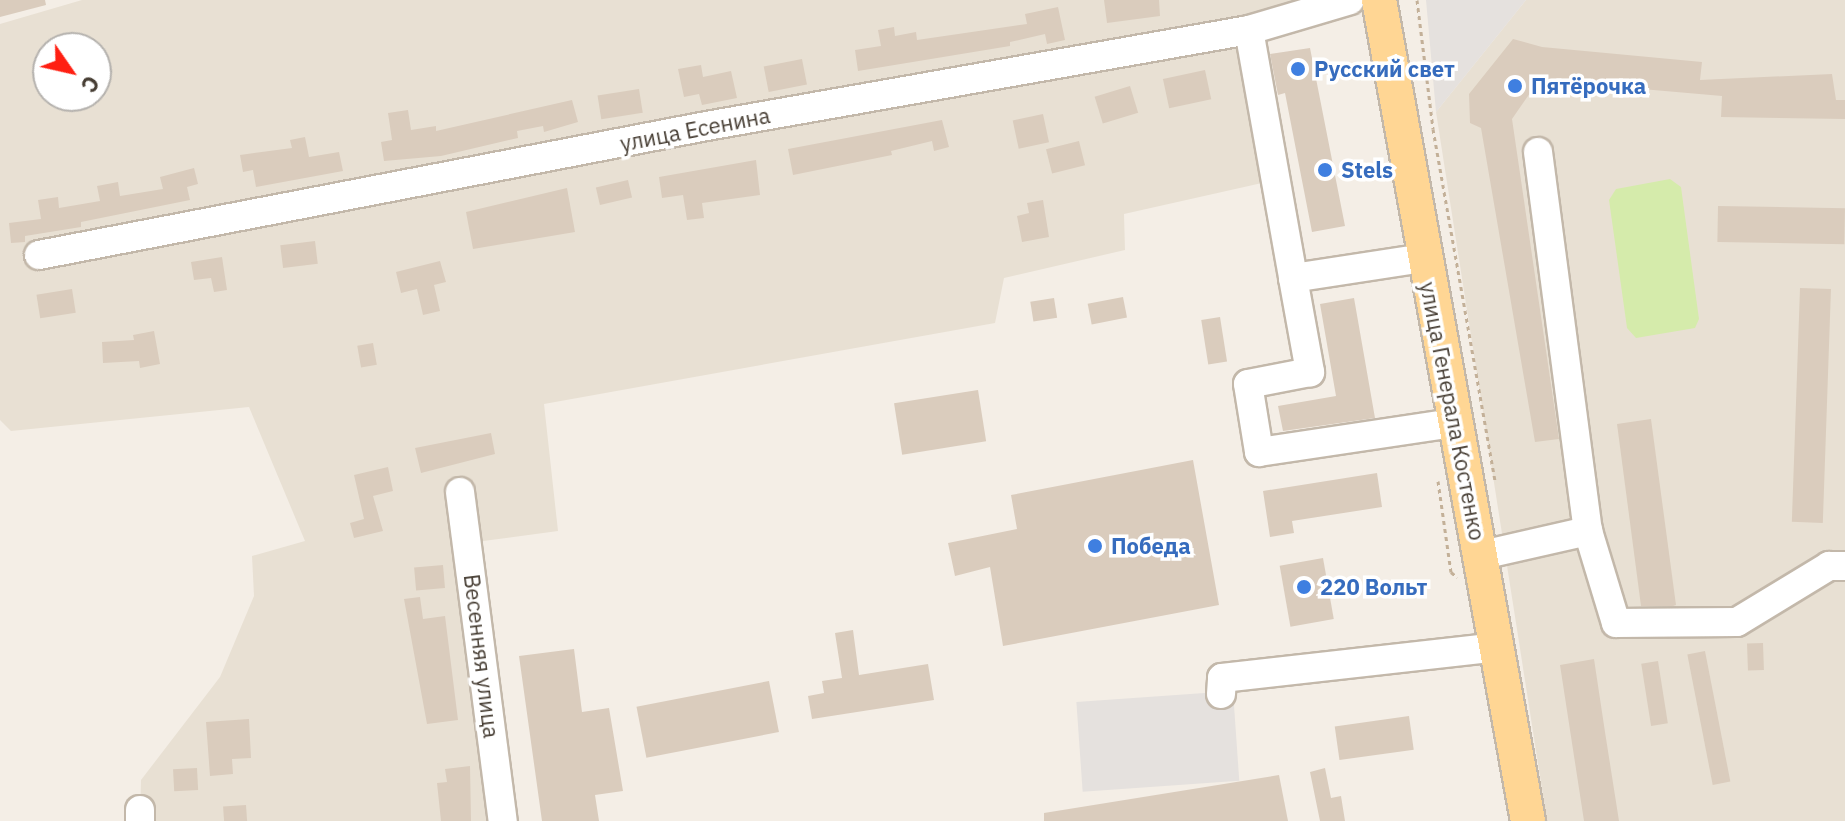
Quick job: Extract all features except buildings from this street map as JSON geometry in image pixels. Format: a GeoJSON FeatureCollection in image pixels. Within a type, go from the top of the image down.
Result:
{"type":"FeatureCollection","features":[{"type":"Feature","properties":{"kind":"main road","name":"улица Генерала Костенко"},"geometry":{"type":"LineString","coordinates":[[1379,0],[1423,258],[1482,555],[1528,821]]}},
{"type":"Feature","properties":{"kind":"street","name":"улица Есенина"},"geometry":{"type":"LineString","coordinates":[[39,255],[701,127],[1249,30],[1350,0]]}},
{"type":"Feature","properties":{"kind":"street"},"geometry":{"type":"LineString","coordinates":[[1249,30],[1310,372],[1248,384],[1259,452],[1454,423]]}},
{"type":"Feature","properties":{"kind":"street"},"geometry":{"type":"LineString","coordinates":[[1538,152],[1588,531],[1616,623],[1737,622],[1829,566],[1845,566]]}},
{"type":"Feature","properties":{"kind":"street"},"geometry":{"type":"LineString","coordinates":[[1293,278],[1423,258]]}},
{"type":"Feature","properties":{"kind":"street","name":"Весенняя улица"},"geometry":{"type":"LineString","coordinates":[[460,492],[503,821]]}},
{"type":"Feature","properties":{"kind":"street"},"geometry":{"type":"LineString","coordinates":[[1482,555],[1588,531]]}},
{"type":"Feature","properties":{"kind":"street"},"geometry":{"type":"LineString","coordinates":[[1221,694],[1222,678],[1498,647]]}},
{"type":"Feature","properties":{"kind":"path"},"geometry":{"type":"LineString","coordinates":[[1417,0],[1433,129]]}},
{"type":"Feature","properties":{"kind":"shaded area"},"geometry":{"type":"Polygon","coordinates":[[[82,0],[1323,0],[1249,30],[1275,180],[1124,214],[1125,250],[1004,278],[995,323],[544,404],[558,531],[468,543],[503,821],[140,821],[141,780],[220,677],[254,596],[252,556],[305,541],[249,407],[11,431],[0,420],[0,24],[82,0]]]}},
{"type":"Feature","properties":{"kind":"shaded area"},"geometry":{"type":"Polygon","coordinates":[[[1426,0],[1526,0],[1436,112],[1426,0]]]}},
{"type":"Feature","properties":{"kind":"shaded area"},"geometry":{"type":"Polygon","coordinates":[[[1526,0],[1845,0],[1845,821],[1547,821],[1436,112],[1526,0]]]}},
{"type":"Feature","properties":{"kind":"shaded area"},"geometry":{"type":"Polygon","coordinates":[[[1233,691],[1239,781],[1083,792],[1076,702],[1233,691]]]}},
{"type":"Feature","properties":{"kind":"green space"},"geometry":{"type":"Polygon","coordinates":[[[1670,179],[1681,187],[1699,319],[1695,328],[1636,338],[1627,328],[1609,200],[1616,189],[1670,179]]]}},
{"type":"Feature","properties":{"kind":"place","name":"Русский свет"},"geometry":{"type":"Point","coordinates":[1298,69]}},
{"type":"Feature","properties":{"kind":"place","name":"Пятёрочка"},"geometry":{"type":"Point","coordinates":[1515,86]}},
{"type":"Feature","properties":{"kind":"place","name":"Stels"},"geometry":{"type":"Point","coordinates":[1325,170]}},
{"type":"Feature","properties":{"kind":"place","name":"Победа"},"geometry":{"type":"Point","coordinates":[1095,546]}},
{"type":"Feature","properties":{"kind":"place","name":"220 Вольт"},"geometry":{"type":"Point","coordinates":[1304,587]}}]}
